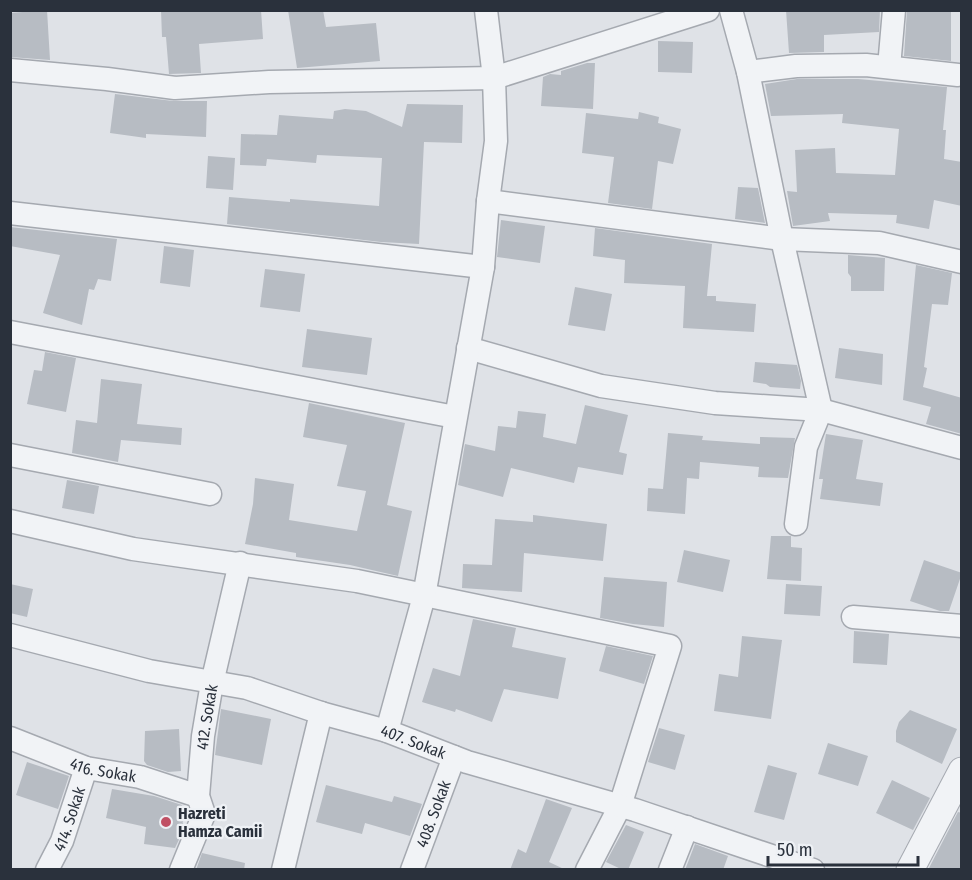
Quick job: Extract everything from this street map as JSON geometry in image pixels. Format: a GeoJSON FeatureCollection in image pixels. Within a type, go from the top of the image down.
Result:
{"type":"FeatureCollection","features":[{"type":"Feature","properties":{"kind":"street"},"geometry":{"type":"LineString","coordinates":[[387,730],[424,596],[483,267],[496,141],[494,78],[486,10]]}},
{"type":"Feature","properties":{"kind":"street"},"geometry":{"type":"LineString","coordinates":[[10,70],[175,88],[269,82],[494,78],[708,10]]}},
{"type":"Feature","properties":{"kind":"street"},"geometry":{"type":"LineString","coordinates":[[730,10],[748,72],[782,239],[821,410],[806,447],[796,524]]}},
{"type":"Feature","properties":{"kind":"street"},"geometry":{"type":"LineString","coordinates":[[889,67],[894,10]]}},
{"type":"Feature","properties":{"kind":"street"},"geometry":{"type":"LineString","coordinates":[[748,72],[825,64],[866,64],[958,75]]}},
{"type":"Feature","properties":{"kind":"street"},"geometry":{"type":"LineString","coordinates":[[488,201],[782,239],[879,243],[962,262]]}},
{"type":"Feature","properties":{"kind":"street"},"geometry":{"type":"LineString","coordinates":[[10,213],[483,267]]}},
{"type":"Feature","properties":{"kind":"street"},"geometry":{"type":"LineString","coordinates":[[10,332],[455,417]]}},
{"type":"Feature","properties":{"kind":"street"},"geometry":{"type":"LineString","coordinates":[[468,348],[601,386],[715,403],[821,410],[962,448]]}},
{"type":"Feature","properties":{"kind":"street"},"geometry":{"type":"LineString","coordinates":[[10,455],[210,494]]}},
{"type":"Feature","properties":{"kind":"street"},"geometry":{"type":"LineString","coordinates":[[10,521],[133,549],[357,581],[670,646],[620,806],[587,870]]}},
{"type":"Feature","properties":{"kind":"street","name":"412. Sokak"},"geometry":{"type":"LineString","coordinates":[[181,870],[204,814],[198,796],[203,736],[212,683],[240,563]]}},
{"type":"Feature","properties":{"kind":"street"},"geometry":{"type":"LineString","coordinates":[[853,617],[962,626]]}},
{"type":"Feature","properties":{"kind":"street","name":"407. Sokak"},"geometry":{"type":"LineString","coordinates":[[10,635],[149,672],[247,688],[321,713],[387,730],[454,757],[620,806],[813,870]]}},
{"type":"Feature","properties":{"kind":"street"},"geometry":{"type":"LineString","coordinates":[[283,870],[321,713]]}},
{"type":"Feature","properties":{"kind":"street","name":"416. Sokak"},"geometry":{"type":"LineString","coordinates":[[10,738],[86,768],[140,777],[198,796]]}},
{"type":"Feature","properties":{"kind":"street","name":"408. Sokak"},"geometry":{"type":"LineString","coordinates":[[412,870],[454,757]]}},
{"type":"Feature","properties":{"kind":"street","name":"414. Sokak"},"geometry":{"type":"LineString","coordinates":[[47,870],[62,841],[86,768]]}},
{"type":"Feature","properties":{"kind":"street"},"geometry":{"type":"LineString","coordinates":[[910,870],[962,771]]}},
{"type":"Feature","properties":{"kind":"street"},"geometry":{"type":"LineString","coordinates":[[670,870],[687,828]]}},
{"type":"Feature","properties":{"kind":"building"},"geometry":{"type":"Polygon","coordinates":[[[47,10],[50,60],[10,57],[10,13],[47,10]]]}},
{"type":"Feature","properties":{"kind":"building"},"geometry":{"type":"Polygon","coordinates":[[[161,10],[196,10],[196,12],[261,10],[263,39],[199,44],[201,73],[169,74],[166,37],[162,37],[161,10]]]}},
{"type":"Feature","properties":{"kind":"building"},"geometry":{"type":"Polygon","coordinates":[[[288,10],[323,10],[326,27],[376,23],[380,61],[297,68],[288,10]]]}},
{"type":"Feature","properties":{"kind":"building"},"geometry":{"type":"Polygon","coordinates":[[[786,10],[880,10],[879,32],[824,35],[824,52],[789,53],[786,10]]]}},
{"type":"Feature","properties":{"kind":"building"},"geometry":{"type":"Polygon","coordinates":[[[907,10],[951,10],[951,61],[904,56],[907,10]]]}},
{"type":"Feature","properties":{"kind":"building"},"geometry":{"type":"Polygon","coordinates":[[[658,41],[693,42],[692,73],[658,72],[658,41]]]}},
{"type":"Feature","properties":{"kind":"building"},"geometry":{"type":"Polygon","coordinates":[[[587,63],[595,63],[593,109],[541,106],[543,77],[550,74],[561,75],[561,71],[587,63]]]}},
{"type":"Feature","properties":{"kind":"building"},"geometry":{"type":"Polygon","coordinates":[[[797,79],[858,79],[947,87],[943,130],[946,130],[944,159],[962,162],[962,206],[934,200],[929,229],[896,223],[897,215],[828,213],[830,221],[793,226],[787,191],[797,192],[795,150],[835,148],[836,173],[895,175],[899,129],[842,123],[843,114],[771,116],[765,84],[797,79]]]}},
{"type":"Feature","properties":{"kind":"building"},"geometry":{"type":"Polygon","coordinates":[[[115,94],[173,101],[207,101],[206,137],[146,134],[146,138],[110,133],[115,94]]]}},
{"type":"Feature","properties":{"kind":"building"},"geometry":{"type":"Polygon","coordinates":[[[407,104],[463,105],[462,143],[424,142],[419,244],[381,242],[227,224],[229,197],[379,206],[382,158],[317,155],[316,163],[267,159],[266,166],[240,165],[241,134],[277,135],[279,115],[333,119],[334,111],[345,109],[366,111],[402,127],[407,104]]]}},
{"type":"Feature","properties":{"kind":"building"},"geometry":{"type":"Polygon","coordinates":[[[639,112],[659,117],[658,123],[681,129],[673,164],[658,161],[652,209],[608,203],[614,157],[582,153],[586,113],[638,119],[639,112]]]}},
{"type":"Feature","properties":{"kind":"building"},"geometry":{"type":"Polygon","coordinates":[[[208,156],[235,158],[233,190],[206,188],[208,156]]]}},
{"type":"Feature","properties":{"kind":"building"},"geometry":{"type":"Polygon","coordinates":[[[738,187],[758,188],[765,223],[735,219],[738,187]]]}},
{"type":"Feature","properties":{"kind":"building"},"geometry":{"type":"Polygon","coordinates":[[[501,220],[545,226],[540,263],[497,257],[501,220]]]}},
{"type":"Feature","properties":{"kind":"building"},"geometry":{"type":"Polygon","coordinates":[[[10,227],[117,239],[111,281],[98,279],[94,290],[89,289],[82,325],[43,313],[60,255],[10,246],[10,227]]]}},
{"type":"Feature","properties":{"kind":"building"},"geometry":{"type":"Polygon","coordinates":[[[595,228],[712,244],[707,296],[716,296],[716,301],[756,304],[754,332],[683,328],[685,286],[624,283],[625,260],[593,256],[595,228]]]}},
{"type":"Feature","properties":{"kind":"building"},"geometry":{"type":"Polygon","coordinates":[[[164,246],[194,250],[190,287],[160,283],[164,246]]]}},
{"type":"Feature","properties":{"kind":"building"},"geometry":{"type":"Polygon","coordinates":[[[848,255],[885,258],[884,291],[851,291],[848,255]]]}},
{"type":"Feature","properties":{"kind":"building"},"geometry":{"type":"Polygon","coordinates":[[[916,265],[952,273],[948,305],[932,304],[924,367],[927,368],[923,387],[962,398],[962,434],[926,424],[931,407],[903,400],[916,265]]]}},
{"type":"Feature","properties":{"kind":"building"},"geometry":{"type":"Polygon","coordinates":[[[265,269],[305,274],[300,312],[260,307],[265,269]]]}},
{"type":"Feature","properties":{"kind":"building"},"geometry":{"type":"Polygon","coordinates":[[[575,287],[612,294],[605,331],[568,325],[575,287]]]}},
{"type":"Feature","properties":{"kind":"building"},"geometry":{"type":"Polygon","coordinates":[[[307,329],[372,338],[367,375],[302,367],[307,329]]]}},
{"type":"Feature","properties":{"kind":"building"},"geometry":{"type":"Polygon","coordinates":[[[839,348],[883,354],[882,385],[835,378],[839,348]]]}},
{"type":"Feature","properties":{"kind":"building"},"geometry":{"type":"Polygon","coordinates":[[[45,352],[76,358],[66,412],[27,404],[34,370],[42,371],[45,352]]]}},
{"type":"Feature","properties":{"kind":"building"},"geometry":{"type":"Polygon","coordinates":[[[755,362],[797,365],[801,381],[800,389],[770,387],[753,382],[755,362]]]}},
{"type":"Feature","properties":{"kind":"building"},"geometry":{"type":"Polygon","coordinates":[[[101,379],[142,384],[137,424],[182,428],[181,445],[121,440],[118,462],[72,453],[76,420],[97,423],[101,379]]]}},
{"type":"Feature","properties":{"kind":"building"},"geometry":{"type":"Polygon","coordinates":[[[309,403],[405,423],[387,505],[412,511],[398,576],[350,565],[296,557],[296,553],[245,544],[253,504],[255,478],[294,484],[289,520],[357,531],[366,491],[337,486],[347,445],[303,437],[309,403]]]}},
{"type":"Feature","properties":{"kind":"building"},"geometry":{"type":"Polygon","coordinates":[[[585,405],[628,415],[619,452],[627,454],[623,475],[578,467],[574,483],[511,468],[503,497],[458,485],[465,444],[495,451],[498,426],[516,428],[518,411],[546,414],[543,437],[576,444],[585,405]]]}},
{"type":"Feature","properties":{"kind":"building"},"geometry":{"type":"Polygon","coordinates":[[[668,433],[703,436],[702,440],[760,444],[760,437],[795,438],[788,478],[758,477],[759,467],[700,462],[699,479],[687,478],[685,514],[647,511],[648,488],[663,489],[668,433]]]}},
{"type":"Feature","properties":{"kind":"building"},"geometry":{"type":"Polygon","coordinates":[[[826,434],[863,440],[856,479],[883,483],[880,506],[820,499],[823,479],[819,479],[826,434]]]}},
{"type":"Feature","properties":{"kind":"building"},"geometry":{"type":"Polygon","coordinates":[[[67,480],[99,486],[94,514],[62,508],[67,480]]]}},
{"type":"Feature","properties":{"kind":"building"},"geometry":{"type":"Polygon","coordinates":[[[533,515],[607,524],[603,561],[524,553],[522,592],[462,588],[463,564],[492,565],[495,519],[533,522],[533,515]]]}},
{"type":"Feature","properties":{"kind":"building"},"geometry":{"type":"Polygon","coordinates":[[[771,536],[791,536],[791,547],[802,548],[801,581],[767,579],[771,536]]]}},
{"type":"Feature","properties":{"kind":"building"},"geometry":{"type":"Polygon","coordinates":[[[684,550],[730,560],[723,592],[677,582],[684,550]]]}},
{"type":"Feature","properties":{"kind":"building"},"geometry":{"type":"Polygon","coordinates":[[[924,560],[962,573],[949,611],[940,611],[910,601],[924,560]]]}},
{"type":"Feature","properties":{"kind":"building"},"geometry":{"type":"Polygon","coordinates":[[[604,577],[667,582],[664,627],[600,618],[604,577]]]}},
{"type":"Feature","properties":{"kind":"building"},"geometry":{"type":"Polygon","coordinates":[[[10,584],[33,589],[27,617],[10,613],[10,584]]]}},
{"type":"Feature","properties":{"kind":"building"},"geometry":{"type":"Polygon","coordinates":[[[786,584],[822,586],[820,616],[784,614],[786,584]]]}},
{"type":"Feature","properties":{"kind":"building"},"geometry":{"type":"Polygon","coordinates":[[[473,619],[516,628],[512,647],[566,658],[558,699],[504,689],[492,722],[456,709],[455,712],[422,702],[433,668],[460,676],[473,619]]]}},
{"type":"Feature","properties":{"kind":"building"},"geometry":{"type":"Polygon","coordinates":[[[854,631],[889,634],[887,665],[853,663],[854,631]]]}},
{"type":"Feature","properties":{"kind":"building"},"geometry":{"type":"Polygon","coordinates":[[[742,636],[782,640],[771,719],[714,711],[719,674],[738,677],[742,636]]]}},
{"type":"Feature","properties":{"kind":"building"},"geometry":{"type":"Polygon","coordinates":[[[606,646],[653,656],[644,684],[599,671],[606,646]]]}},
{"type":"Feature","properties":{"kind":"building"},"geometry":{"type":"Polygon","coordinates":[[[221,709],[271,719],[262,765],[215,755],[221,709]]]}},
{"type":"Feature","properties":{"kind":"building"},"geometry":{"type":"Polygon","coordinates":[[[910,710],[957,729],[942,764],[896,742],[899,722],[910,710]]]}},
{"type":"Feature","properties":{"kind":"building"},"geometry":{"type":"Polygon","coordinates":[[[659,728],[685,735],[675,770],[648,762],[659,728]]]}},
{"type":"Feature","properties":{"kind":"building"},"geometry":{"type":"Polygon","coordinates":[[[179,729],[181,771],[168,772],[147,765],[144,761],[145,731],[179,729]]]}},
{"type":"Feature","properties":{"kind":"building"},"geometry":{"type":"Polygon","coordinates":[[[828,743],[868,756],[858,786],[818,774],[828,743]]]}},
{"type":"Feature","properties":{"kind":"building"},"geometry":{"type":"Polygon","coordinates":[[[27,762],[69,776],[58,809],[16,795],[27,762]]]}},
{"type":"Feature","properties":{"kind":"building"},"geometry":{"type":"Polygon","coordinates":[[[768,765],[797,773],[784,820],[754,812],[768,765]]]}},
{"type":"Feature","properties":{"kind":"building"},"geometry":{"type":"Polygon","coordinates":[[[892,780],[930,798],[913,830],[876,813],[892,780]]]}},
{"type":"Feature","properties":{"kind":"building"},"geometry":{"type":"Polygon","coordinates":[[[326,785],[392,802],[394,796],[422,804],[410,836],[365,823],[362,834],[316,822],[326,785]]]}},
{"type":"Feature","properties":{"kind":"building"},"geometry":{"type":"Polygon","coordinates":[[[112,789],[154,796],[182,805],[183,831],[175,848],[144,844],[146,827],[106,818],[112,789]]]}},
{"type":"Feature","properties":{"kind":"building"},"geometry":{"type":"Polygon","coordinates":[[[546,799],[572,808],[549,862],[566,870],[510,870],[518,849],[526,853],[546,799]]]}},
{"type":"Feature","properties":{"kind":"building"},"geometry":{"type":"Polygon","coordinates":[[[958,812],[962,813],[962,870],[928,870],[958,812]]]}},
{"type":"Feature","properties":{"kind":"building"},"geometry":{"type":"Polygon","coordinates":[[[626,825],[644,832],[628,870],[623,870],[606,862],[626,825]]]}},
{"type":"Feature","properties":{"kind":"building"},"geometry":{"type":"Polygon","coordinates":[[[695,844],[728,856],[723,870],[685,870],[695,844]]]}},
{"type":"Feature","properties":{"kind":"building"},"geometry":{"type":"Polygon","coordinates":[[[202,853],[245,863],[244,870],[196,870],[202,853]]]}},
{"type":"Feature","properties":{"kind":"place","name":"Hazreti Hamza Camii"},"geometry":{"type":"Point","coordinates":[166,822]}}]}
